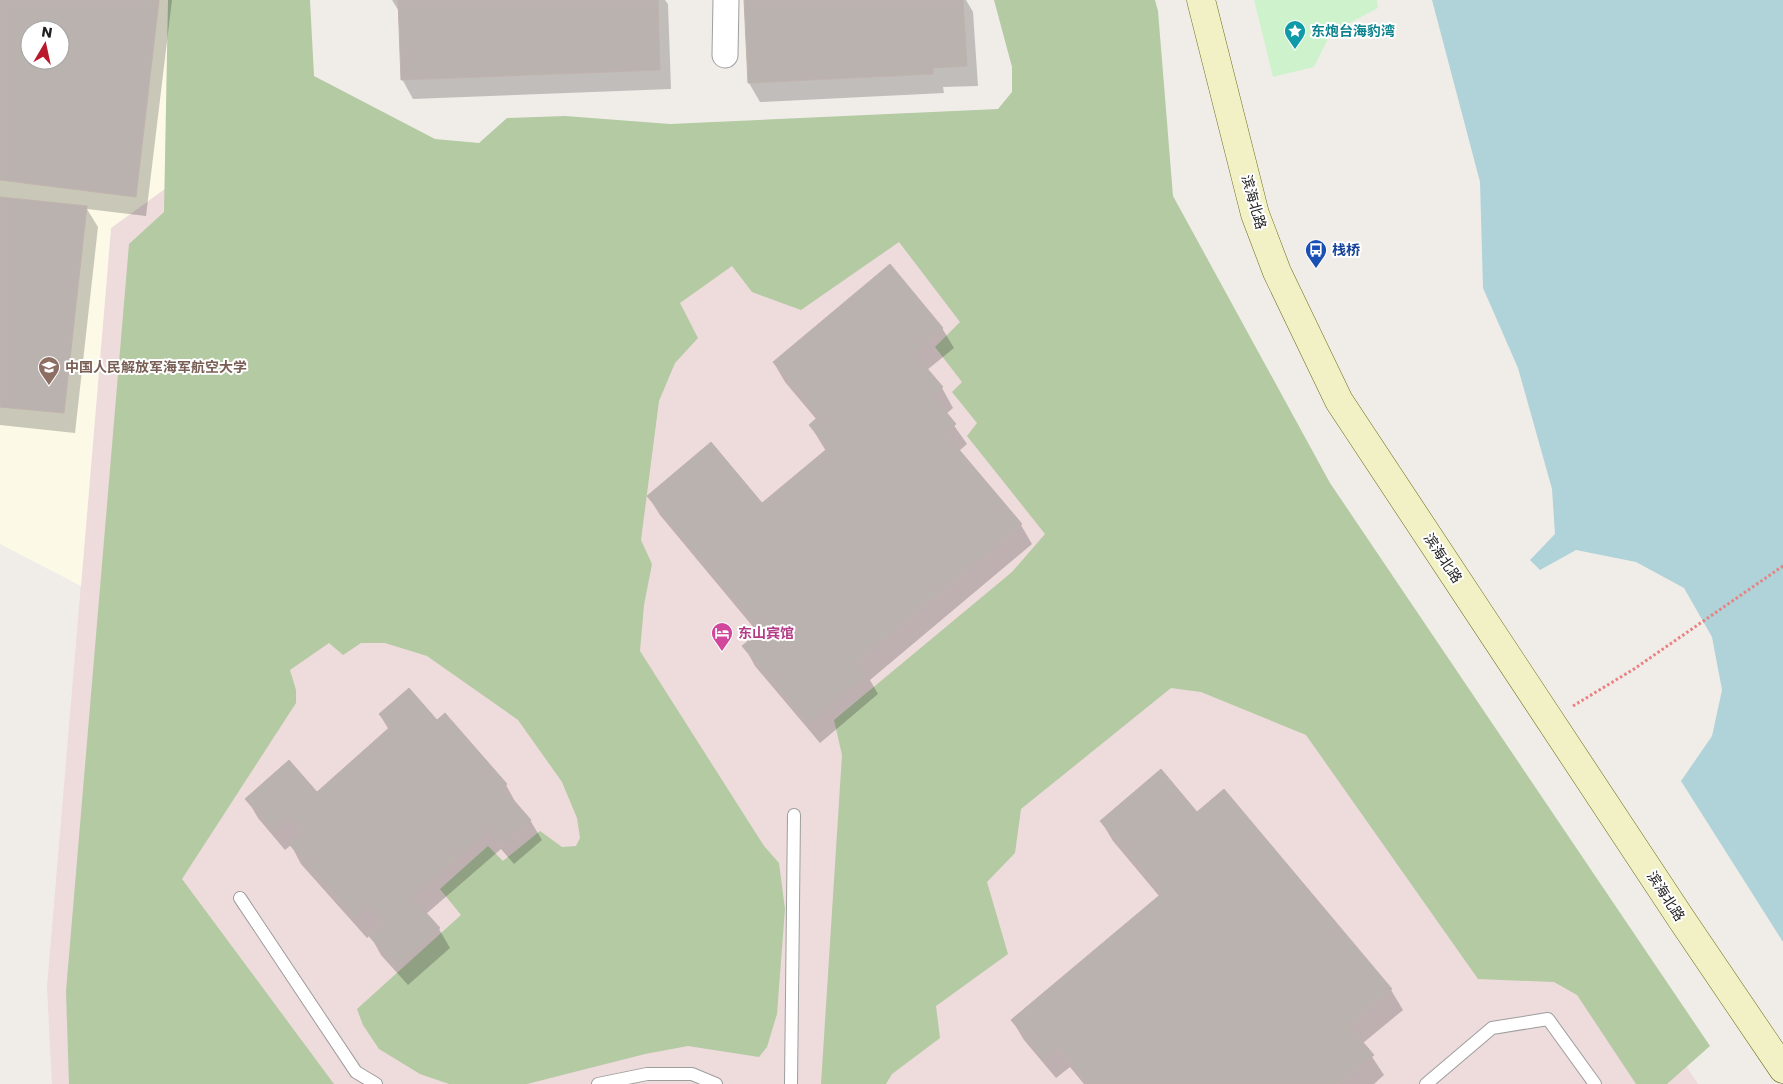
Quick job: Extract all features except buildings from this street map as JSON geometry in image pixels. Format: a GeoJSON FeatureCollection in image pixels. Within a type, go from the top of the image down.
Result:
{"type":"FeatureCollection","features":[{"type":"Feature","properties":{"kind":"main road","name":"滨海北路"},"geometry":{"type":"LineString","coordinates":[[1201,0],[1255,214],[1277,272],[1335,393],[1682,920],[1783,1069]]}},
{"type":"Feature","properties":{"kind":"street"},"geometry":{"type":"LineString","coordinates":[[725,55],[726,0]]}},
{"type":"Feature","properties":{"kind":"lane"},"geometry":{"type":"LineString","coordinates":[[791,1084],[794,815]]}},
{"type":"Feature","properties":{"kind":"lane"},"geometry":{"type":"LineString","coordinates":[[240,898],[356,1072],[376,1084]]}},
{"type":"Feature","properties":{"kind":"lane"},"geometry":{"type":"LineString","coordinates":[[1426,1084],[1492,1028],[1548,1019],[1595,1084]]}},
{"type":"Feature","properties":{"kind":"lane"},"geometry":{"type":"LineString","coordinates":[[598,1084],[647,1074],[692,1074],[716,1084]]}},
{"type":"Feature","properties":{"kind":"path"},"geometry":{"type":"LineString","coordinates":[[1551,719],[1634,669],[1783,566]]}},
{"type":"Feature","properties":{"kind":"shaded area","name":"中国人民解放军海军航空大学"},"geometry":{"type":"Polygon","coordinates":[[[0,0],[193,0],[195,167],[111,228],[81,586],[0,544],[0,0]]]}},
{"type":"Feature","properties":{"kind":"shaded area","name":"东山宾馆"},"geometry":{"type":"Polygon","coordinates":[[[195,167],[1150,188],[1272,437],[1698,1084],[52,1084],[47,987],[111,228],[195,167]]]}},
{"type":"Feature","properties":{"kind":"green space","name":"东山宾馆"},"geometry":{"type":"Polygon","coordinates":[[[168,0],[310,0],[314,76],[435,139],[479,143],[507,118],[565,116],[670,124],[998,109],[1012,92],[1012,67],[994,0],[1155,0],[1158,11],[1173,196],[1330,483],[1710,1046],[1667,1084],[1636,1084],[1577,995],[1554,982],[1478,979],[1306,735],[1201,692],[1171,688],[1021,809],[1015,853],[987,882],[1008,954],[936,1006],[940,1038],[892,1074],[886,1084],[821,1084],[842,755],[834,720],[1012,572],[1045,534],[967,436],[977,423],[952,392],[962,382],[935,347],[960,322],[899,242],[801,310],[752,292],[732,266],[680,303],[698,338],[675,363],[659,401],[641,540],[652,564],[644,605],[640,651],[764,846],[779,863],[785,909],[777,1014],[767,1047],[759,1057],[688,1046],[645,1054],[527,1084],[449,1084],[420,1074],[379,1049],[363,1025],[357,1009],[461,915],[440,889],[488,846],[503,861],[540,831],[562,847],[576,846],[580,838],[577,818],[562,782],[518,720],[427,656],[385,643],[361,643],[343,655],[329,643],[290,670],[296,690],[296,703],[182,879],[334,1084],[69,1084],[66,991],[129,244],[164,212],[168,0]]]}},
{"type":"Feature","properties":{"kind":"green space","name":"东炮台海豹湾"},"geometry":{"type":"Polygon","coordinates":[[[1254,0],[1377,0],[1378,8],[1331,33],[1314,67],[1273,77],[1254,0]]]}},
{"type":"Feature","properties":{"kind":"water"},"geometry":{"type":"Polygon","coordinates":[[[1432,0],[1783,0],[1783,942],[1681,781],[1712,736],[1722,690],[1712,637],[1684,588],[1636,562],[1576,550],[1540,570],[1530,560],[1555,534],[1552,489],[1518,368],[1483,288],[1480,182],[1432,0]]]}},
{"type":"Feature","properties":{"kind":"place","name":"东炮台海豹湾"},"geometry":{"type":"Point","coordinates":[1295,50]}},
{"type":"Feature","properties":{"kind":"place","name":"栈桥"},"geometry":{"type":"Point","coordinates":[1316,269]}},
{"type":"Feature","properties":{"kind":"place","name":"中国人民解放军海军航空大学"},"geometry":{"type":"Point","coordinates":[49,386]}},
{"type":"Feature","properties":{"kind":"place","name":"东山宾馆"},"geometry":{"type":"Point","coordinates":[722,652]}}]}
